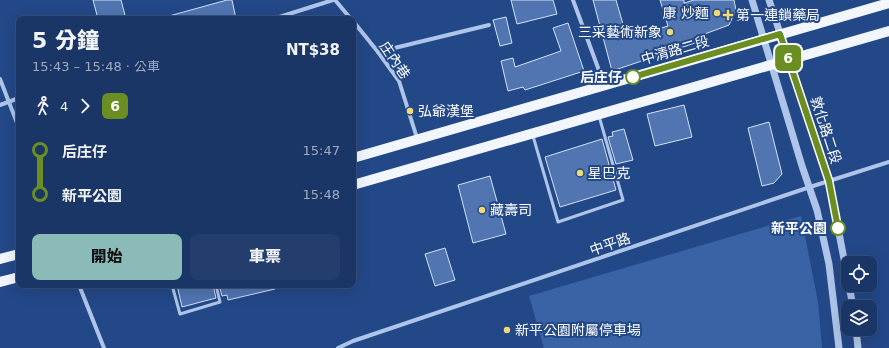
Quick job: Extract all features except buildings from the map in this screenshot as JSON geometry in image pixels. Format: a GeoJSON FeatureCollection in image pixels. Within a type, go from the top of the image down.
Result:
{"type":"FeatureCollection","features":[{"type":"Feature","properties":{"kind":"main road","name":"中清路二段"},"geometry":{"type":"LineString","coordinates":[[356,157],[889,3]]}},
{"type":"Feature","properties":{"kind":"main road"},"geometry":{"type":"LineString","coordinates":[[356,184],[889,31]]}},
{"type":"Feature","properties":{"kind":"main road"},"geometry":{"type":"LineString","coordinates":[[0,259],[16,255]]}},
{"type":"Feature","properties":{"kind":"main road"},"geometry":{"type":"LineString","coordinates":[[0,282],[16,278]]}},
{"type":"Feature","properties":{"kind":"street"},"geometry":{"type":"LineString","coordinates":[[283,16],[334,0],[348,16]]}},
{"type":"Feature","properties":{"kind":"street"},"geometry":{"type":"LineString","coordinates":[[573,0],[604,85]]}},
{"type":"Feature","properties":{"kind":"street"},"geometry":{"type":"LineString","coordinates":[[752,0],[773,65],[802,166],[818,210],[829,264],[839,348]]}},
{"type":"Feature","properties":{"kind":"street","name":"敦化路二段"},"geometry":{"type":"LineString","coordinates":[[769,0],[829,181],[843,256]]}},
{"type":"Feature","properties":{"kind":"street","name":"庄內巷"},"geometry":{"type":"LineString","coordinates":[[356,25],[399,81],[417,139]]}},
{"type":"Feature","properties":{"kind":"street"},"geometry":{"type":"LineString","coordinates":[[378,52],[489,25]]}},
{"type":"Feature","properties":{"kind":"street"},"geometry":{"type":"LineString","coordinates":[[0,79],[16,120]]}},
{"type":"Feature","properties":{"kind":"street"},"geometry":{"type":"LineString","coordinates":[[0,104],[16,99]]}},
{"type":"Feature","properties":{"kind":"street","name":"中平路"},"geometry":{"type":"LineString","coordinates":[[338,348],[810,187],[889,162]]}},
{"type":"Feature","properties":{"kind":"street"},"geometry":{"type":"LineString","coordinates":[[80,288],[104,348]]}},
{"type":"Feature","properties":{"kind":"street"},"geometry":{"type":"LineString","coordinates":[[857,336],[858,348]]}},
{"type":"Feature","properties":{"kind":"lane"},"geometry":{"type":"LineString","coordinates":[[532,134],[558,222],[623,200],[599,115]]}},
{"type":"Feature","properties":{"kind":"lane"},"geometry":{"type":"LineString","coordinates":[[173,288],[180,314],[220,302],[217,288]]}},
{"type":"Feature","properties":{"kind":"shaded area","name":"新平公園"},"geometry":{"type":"Polygon","coordinates":[[[801,216],[818,302],[822,348],[544,348],[529,296],[801,216]]]}},
{"type":"Feature","properties":{"kind":"bus line","name":"6"},"geometry":{"type":"LineString","coordinates":[[633,77],[780,34],[829,181],[838,228]]}},
{"type":"Feature","properties":{"kind":"place","name":"康 炒麵"},"geometry":{"type":"Point","coordinates":[717,13]}},
{"type":"Feature","properties":{"kind":"place","name":"第一連鎖藥局"},"geometry":{"type":"Point","coordinates":[728,15]}},
{"type":"Feature","properties":{"kind":"place","name":"三采藝術新象"},"geometry":{"type":"Point","coordinates":[670,32]}},
{"type":"Feature","properties":{"kind":"place","name":"后庄仔"},"geometry":{"type":"Point","coordinates":[633,77]}},
{"type":"Feature","properties":{"kind":"place","name":"弘爺漢堡"},"geometry":{"type":"Point","coordinates":[410,111]}},
{"type":"Feature","properties":{"kind":"place","name":"星巴克"},"geometry":{"type":"Point","coordinates":[580,173]}},
{"type":"Feature","properties":{"kind":"place","name":"藏壽司"},"geometry":{"type":"Point","coordinates":[482,210]}},
{"type":"Feature","properties":{"kind":"place","name":"新平公園"},"geometry":{"type":"Point","coordinates":[838,228]}},
{"type":"Feature","properties":{"kind":"place","name":"新平公園附屬停車場"},"geometry":{"type":"Point","coordinates":[507,330]}}]}
